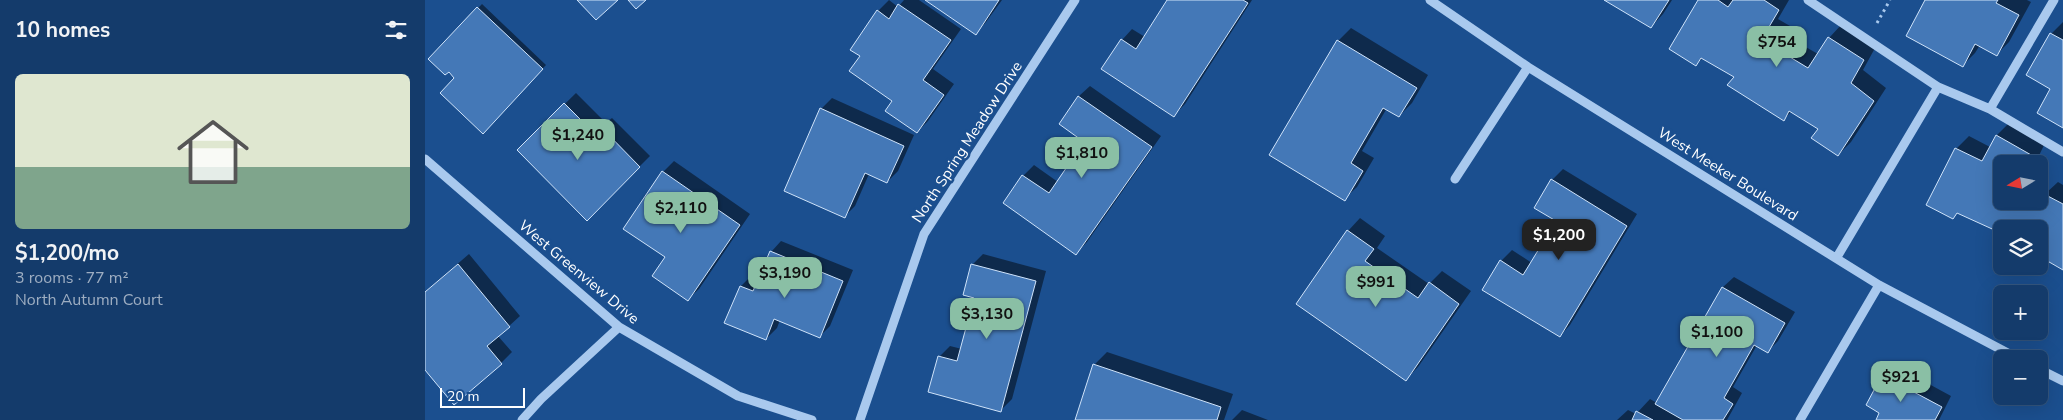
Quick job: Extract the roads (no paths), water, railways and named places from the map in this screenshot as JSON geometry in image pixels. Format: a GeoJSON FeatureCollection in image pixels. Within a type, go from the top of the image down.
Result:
{"type":"FeatureCollection","features":[{"type":"Feature","properties":{"kind":"street","name":"North Spring Meadow Drive"},"geometry":{"type":"LineString","coordinates":[[860,420],[924,234],[1075,0]]}},
{"type":"Feature","properties":{"kind":"street","name":"West Meeker Boulevard"},"geometry":{"type":"LineString","coordinates":[[1430,0],[1529,67],[1837,257],[1879,285],[2002,350]]}},
{"type":"Feature","properties":{"kind":"street"},"geometry":{"type":"LineString","coordinates":[[1808,0],[1868,38],[1938,87],[1990,109],[2063,152]]}},
{"type":"Feature","properties":{"kind":"street"},"geometry":{"type":"LineString","coordinates":[[1990,109],[2054,0]]}},
{"type":"Feature","properties":{"kind":"street"},"geometry":{"type":"LineString","coordinates":[[1455,178],[1529,67]]}},
{"type":"Feature","properties":{"kind":"street"},"geometry":{"type":"LineString","coordinates":[[1837,257],[1938,87]]}},
{"type":"Feature","properties":{"kind":"street","name":"West Greenview Drive"},"geometry":{"type":"LineString","coordinates":[[425,159],[619,327],[737,396],[812,420]]}},
{"type":"Feature","properties":{"kind":"street"},"geometry":{"type":"LineString","coordinates":[[1800,420],[1879,285]]}},
{"type":"Feature","properties":{"kind":"street"},"geometry":{"type":"LineString","coordinates":[[522,420],[619,327]]}},
{"type":"Feature","properties":{"kind":"street"},"geometry":{"type":"LineString","coordinates":[[2048,374],[2063,381]]}}]}
